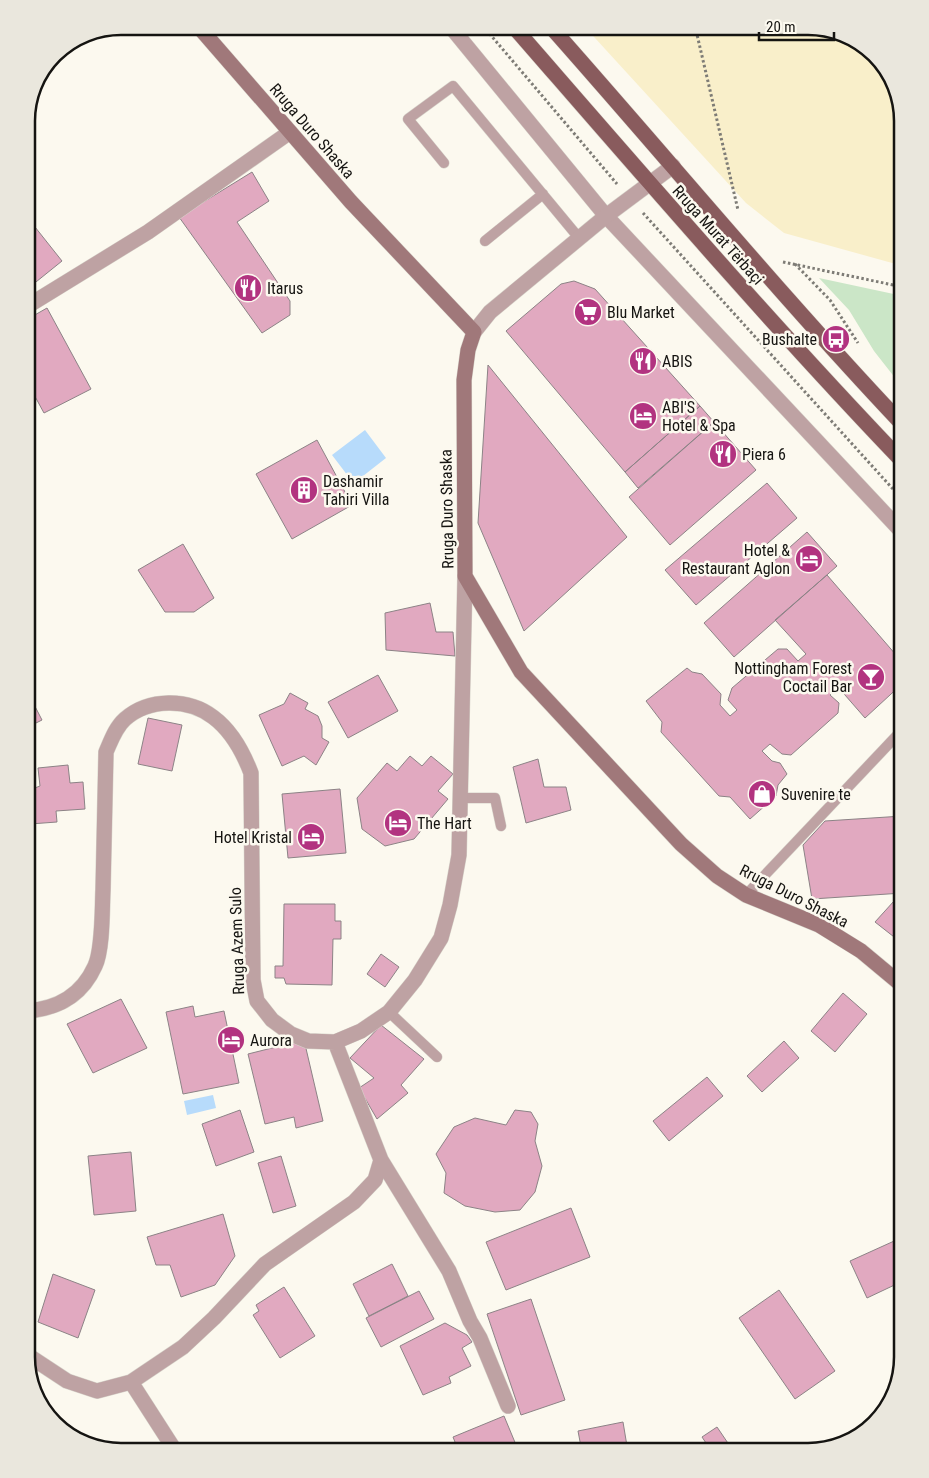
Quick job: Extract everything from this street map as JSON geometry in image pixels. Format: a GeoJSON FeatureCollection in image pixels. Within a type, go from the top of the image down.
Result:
{"type":"FeatureCollection","features":[{"type":"Feature","properties":{"kind":"main road","name":"Rruga Duro Shaska"},"geometry":{"type":"LineString","coordinates":[[206,35],[350,202],[474,332],[468,350],[464,380],[465,576],[521,672],[681,844],[717,876],[746,895],[819,925],[861,951],[894,978]]}},
{"type":"Feature","properties":{"kind":"main road","name":"Rruga Murat Tërbaçi"},"geometry":{"type":"LineString","coordinates":[[521,35],[650,185],[840,396],[894,453]]}},
{"type":"Feature","properties":{"kind":"main road","name":"Rruga Murat Tërbaçi"},"geometry":{"type":"LineString","coordinates":[[558,35],[749,255],[894,415]]}},
{"type":"Feature","properties":{"kind":"street"},"geometry":{"type":"LineString","coordinates":[[457,35],[606,216],[894,523]]}},
{"type":"Feature","properties":{"kind":"street"},"geometry":{"type":"LineString","coordinates":[[35,301],[148,232],[290,132]]}},
{"type":"Feature","properties":{"kind":"street"},"geometry":{"type":"LineString","coordinates":[[474,332],[490,312],[606,216],[673,166]]}},
{"type":"Feature","properties":{"kind":"street","name":"Rruga Azem Sulo"},"geometry":{"type":"LineString","coordinates":[[35,1010],[49,1008],[70,999],[85,983],[96,964],[102,928],[106,752],[114,733],[125,719],[149,706],[172,702],[196,707],[214,718],[230,733],[243,754],[251,773],[253,980],[257,1001],[272,1020],[290,1034],[308,1041],[335,1042],[361,1031],[390,1012],[415,980],[441,938],[450,905],[459,855],[465,576]]}},
{"type":"Feature","properties":{"kind":"street"},"geometry":{"type":"LineString","coordinates":[[335,1042],[380,1160],[449,1271],[470,1321],[480,1338],[508,1406]]}},
{"type":"Feature","properties":{"kind":"street"},"geometry":{"type":"LineString","coordinates":[[35,1360],[67,1381],[97,1391],[131,1382],[183,1347],[265,1264],[354,1202],[375,1180],[380,1160]]}},
{"type":"Feature","properties":{"kind":"street"},"geometry":{"type":"LineString","coordinates":[[131,1382],[170,1443]]}},
{"type":"Feature","properties":{"kind":"lane"},"geometry":{"type":"LineString","coordinates":[[444,163],[408,119],[452,86],[579,238]]}},
{"type":"Feature","properties":{"kind":"lane"},"geometry":{"type":"LineString","coordinates":[[485,240],[543,194]]}},
{"type":"Feature","properties":{"kind":"lane"},"geometry":{"type":"LineString","coordinates":[[746,895],[894,739]]}},
{"type":"Feature","properties":{"kind":"lane"},"geometry":{"type":"LineString","coordinates":[[460,798],[495,798],[501,826]]}},
{"type":"Feature","properties":{"kind":"lane"},"geometry":{"type":"LineString","coordinates":[[390,1012],[437,1057]]}},
{"type":"Feature","properties":{"kind":"path"},"geometry":{"type":"LineString","coordinates":[[490,35],[630,199],[894,490]]}},
{"type":"Feature","properties":{"kind":"path"},"geometry":{"type":"LineString","coordinates":[[697,35],[740,217]]}},
{"type":"Feature","properties":{"kind":"path"},"geometry":{"type":"LineString","coordinates":[[749,255],[894,285]]}},
{"type":"Feature","properties":{"kind":"path"},"geometry":{"type":"LineString","coordinates":[[795,264],[830,300],[861,350]]}},
{"type":"Feature","properties":{"kind":"green space"},"geometry":{"type":"Polygon","coordinates":[[[819,278],[894,294],[894,377],[874,351],[849,310],[819,278]]]}},
{"type":"Feature","properties":{"kind":"sand"},"geometry":{"type":"Polygon","coordinates":[[[592,35],[814,35],[846,44],[856,49],[873,64],[885,83],[893,110],[894,264],[784,233],[746,203],[592,35]]]}},
{"type":"Feature","properties":{"kind":"water"},"geometry":{"type":"Polygon","coordinates":[[[365,430],[386,458],[363,476],[348,476],[332,455],[365,430]]]}},
{"type":"Feature","properties":{"kind":"water"},"geometry":{"type":"Polygon","coordinates":[[[213,1095],[216,1108],[187,1115],[184,1101],[213,1095]]]}},
{"type":"Feature","properties":{"kind":"building"},"geometry":{"type":"Polygon","coordinates":[[[252,172],[269,201],[237,222],[290,301],[290,315],[262,333],[179,217],[252,172]]]}},
{"type":"Feature","properties":{"kind":"building"},"geometry":{"type":"Polygon","coordinates":[[[35,227],[62,261],[35,283],[35,227]]]}},
{"type":"Feature","properties":{"kind":"building"},"geometry":{"type":"Polygon","coordinates":[[[574,281],[595,289],[700,406],[625,472],[506,331],[561,284],[574,281]]]}},
{"type":"Feature","properties":{"kind":"building"},"geometry":{"type":"Polygon","coordinates":[[[47,308],[91,389],[44,413],[35,396],[35,315],[47,308]]]}},
{"type":"Feature","properties":{"kind":"building"},"geometry":{"type":"Polygon","coordinates":[[[488,365],[627,537],[524,631],[478,523],[488,365]]]}},
{"type":"Feature","properties":{"kind":"building"},"geometry":{"type":"Polygon","coordinates":[[[700,406],[714,422],[638,488],[625,472],[700,406]]]}},
{"type":"Feature","properties":{"kind":"building"},"geometry":{"type":"Polygon","coordinates":[[[714,422],[756,470],[670,545],[629,497],[714,422]]]}},
{"type":"Feature","properties":{"kind":"building","name":"Dashamir Tahiri Villa"},"geometry":{"type":"Polygon","coordinates":[[[317,440],[352,505],[292,539],[256,474],[317,440]]]}},
{"type":"Feature","properties":{"kind":"building"},"geometry":{"type":"Polygon","coordinates":[[[767,483],[797,518],[696,605],[665,570],[767,483]]]}},
{"type":"Feature","properties":{"kind":"building"},"geometry":{"type":"Polygon","coordinates":[[[807,532],[837,566],[734,657],[704,623],[807,532]]]}},
{"type":"Feature","properties":{"kind":"building"},"geometry":{"type":"Polygon","coordinates":[[[183,544],[214,598],[194,612],[165,612],[138,570],[183,544]]]}},
{"type":"Feature","properties":{"kind":"building"},"geometry":{"type":"Polygon","coordinates":[[[827,575],[894,653],[894,691],[865,718],[838,687],[830,695],[839,703],[838,713],[791,755],[782,754],[770,744],[762,751],[772,761],[780,763],[787,774],[778,785],[776,796],[750,819],[730,797],[719,796],[661,732],[662,722],[646,701],[687,668],[692,672],[702,674],[721,694],[720,705],[730,716],[737,710],[728,700],[732,688],[778,649],[787,649],[798,661],[806,654],[775,620],[827,575]]]}},
{"type":"Feature","properties":{"kind":"building"},"geometry":{"type":"Polygon","coordinates":[[[430,603],[436,632],[453,632],[455,656],[386,650],[385,613],[430,603]]]}},
{"type":"Feature","properties":{"kind":"building"},"geometry":{"type":"Polygon","coordinates":[[[378,675],[398,711],[348,738],[328,702],[378,675]]]}},
{"type":"Feature","properties":{"kind":"building"},"geometry":{"type":"Polygon","coordinates":[[[290,693],[308,703],[305,709],[318,716],[322,726],[322,738],[329,742],[316,765],[304,756],[282,766],[259,715],[284,704],[290,693]]]}},
{"type":"Feature","properties":{"kind":"building"},"geometry":{"type":"Polygon","coordinates":[[[35,706],[42,720],[35,724],[35,706]]]}},
{"type":"Feature","properties":{"kind":"building"},"geometry":{"type":"Polygon","coordinates":[[[148,718],[182,725],[172,771],[138,764],[148,718]]]}},
{"type":"Feature","properties":{"kind":"building"},"geometry":{"type":"Polygon","coordinates":[[[410,756],[422,766],[431,756],[453,774],[438,791],[448,799],[414,839],[385,846],[362,829],[357,798],[387,763],[397,771],[410,756]]]}},
{"type":"Feature","properties":{"kind":"building"},"geometry":{"type":"Polygon","coordinates":[[[538,759],[544,787],[566,787],[571,810],[526,823],[513,767],[538,759]]]}},
{"type":"Feature","properties":{"kind":"building"},"geometry":{"type":"Polygon","coordinates":[[[68,765],[70,783],[83,782],[85,809],[56,811],[57,822],[35,824],[35,788],[40,786],[38,768],[68,765]]]}},
{"type":"Feature","properties":{"kind":"building"},"geometry":{"type":"Polygon","coordinates":[[[340,789],[346,853],[288,858],[282,794],[340,789]]]}},
{"type":"Feature","properties":{"kind":"building"},"geometry":{"type":"Polygon","coordinates":[[[894,817],[894,894],[812,899],[803,845],[825,821],[894,817]]]}},
{"type":"Feature","properties":{"kind":"building"},"geometry":{"type":"Polygon","coordinates":[[[894,901],[894,937],[875,922],[894,901]]]}},
{"type":"Feature","properties":{"kind":"building"},"geometry":{"type":"Polygon","coordinates":[[[284,904],[335,904],[335,921],[341,921],[341,939],[333,939],[332,985],[286,984],[284,978],[275,978],[275,966],[283,966],[284,904]]]}},
{"type":"Feature","properties":{"kind":"building"},"geometry":{"type":"Polygon","coordinates":[[[381,954],[399,967],[385,987],[367,974],[381,954]]]}},
{"type":"Feature","properties":{"kind":"building"},"geometry":{"type":"Polygon","coordinates":[[[843,993],[867,1014],[835,1052],[811,1031],[843,993]]]}},
{"type":"Feature","properties":{"kind":"building"},"geometry":{"type":"Polygon","coordinates":[[[121,999],[147,1048],[93,1073],[67,1024],[121,999]]]}},
{"type":"Feature","properties":{"kind":"building"},"geometry":{"type":"Polygon","coordinates":[[[193,1006],[195,1017],[224,1011],[239,1083],[183,1094],[166,1012],[193,1006]]]}},
{"type":"Feature","properties":{"kind":"building"},"geometry":{"type":"Polygon","coordinates":[[[381,1025],[424,1059],[401,1085],[408,1093],[377,1119],[359,1088],[374,1078],[350,1058],[381,1025]]]}},
{"type":"Feature","properties":{"kind":"building"},"geometry":{"type":"Polygon","coordinates":[[[304,1040],[323,1121],[296,1128],[294,1117],[265,1124],[248,1054],[304,1040]]]}},
{"type":"Feature","properties":{"kind":"building"},"geometry":{"type":"Polygon","coordinates":[[[784,1041],[799,1058],[762,1092],[747,1076],[784,1041]]]}},
{"type":"Feature","properties":{"kind":"building"},"geometry":{"type":"Polygon","coordinates":[[[707,1077],[723,1096],[669,1141],[653,1121],[707,1077]]]}},
{"type":"Feature","properties":{"kind":"building"},"geometry":{"type":"Polygon","coordinates":[[[240,1110],[254,1152],[216,1166],[202,1124],[240,1110]]]}},
{"type":"Feature","properties":{"kind":"building"},"geometry":{"type":"Polygon","coordinates":[[[515,1110],[531,1112],[538,1124],[535,1141],[542,1166],[535,1192],[520,1210],[495,1212],[465,1206],[444,1193],[446,1173],[436,1154],[454,1127],[475,1118],[506,1125],[515,1110]]]}},
{"type":"Feature","properties":{"kind":"building"},"geometry":{"type":"Polygon","coordinates":[[[131,1152],[136,1211],[94,1215],[88,1156],[131,1152]]]}},
{"type":"Feature","properties":{"kind":"building"},"geometry":{"type":"Polygon","coordinates":[[[281,1156],[296,1206],[273,1213],[258,1163],[281,1156]]]}},
{"type":"Feature","properties":{"kind":"building"},"geometry":{"type":"Polygon","coordinates":[[[571,1208],[590,1257],[506,1290],[486,1242],[571,1208]]]}},
{"type":"Feature","properties":{"kind":"building"},"geometry":{"type":"Polygon","coordinates":[[[223,1214],[235,1256],[215,1285],[181,1297],[170,1265],[156,1265],[147,1237],[223,1214]]]}},
{"type":"Feature","properties":{"kind":"building"},"geometry":{"type":"Polygon","coordinates":[[[894,1241],[894,1285],[867,1298],[850,1261],[894,1241]]]}},
{"type":"Feature","properties":{"kind":"building"},"geometry":{"type":"Polygon","coordinates":[[[392,1264],[408,1296],[369,1316],[353,1284],[392,1264]]]}},
{"type":"Feature","properties":{"kind":"building"},"geometry":{"type":"Polygon","coordinates":[[[53,1274],[95,1290],[78,1338],[38,1322],[53,1274]]]}},
{"type":"Feature","properties":{"kind":"building"},"geometry":{"type":"Polygon","coordinates":[[[284,1287],[315,1336],[280,1358],[253,1315],[259,1311],[256,1305],[284,1287]]]}},
{"type":"Feature","properties":{"kind":"building"},"geometry":{"type":"Polygon","coordinates":[[[779,1290],[835,1371],[795,1399],[739,1318],[779,1290]]]}},
{"type":"Feature","properties":{"kind":"building"},"geometry":{"type":"Polygon","coordinates":[[[419,1291],[434,1319],[381,1347],[366,1318],[419,1291]]]}},
{"type":"Feature","properties":{"kind":"building"},"geometry":{"type":"Polygon","coordinates":[[[531,1299],[565,1400],[521,1415],[487,1314],[531,1299]]]}},
{"type":"Feature","properties":{"kind":"building"},"geometry":{"type":"Polygon","coordinates":[[[445,1323],[467,1335],[472,1342],[462,1348],[471,1366],[449,1377],[451,1383],[423,1395],[400,1346],[445,1323]]]}},
{"type":"Feature","properties":{"kind":"building"},"geometry":{"type":"Polygon","coordinates":[[[504,1416],[515,1443],[455,1443],[453,1437],[504,1416]]]}},
{"type":"Feature","properties":{"kind":"building"},"geometry":{"type":"Polygon","coordinates":[[[623,1422],[626,1443],[580,1443],[578,1431],[623,1422]]]}},
{"type":"Feature","properties":{"kind":"building"},"geometry":{"type":"Polygon","coordinates":[[[717,1427],[728,1443],[706,1443],[702,1437],[717,1427]]]}},
{"type":"Feature","properties":{"kind":"place","name":"Itarus"},"geometry":{"type":"Point","coordinates":[248,288]}},
{"type":"Feature","properties":{"kind":"place","name":"Blu Market"},"geometry":{"type":"Point","coordinates":[588,312]}},
{"type":"Feature","properties":{"kind":"place","name":"Bushalte"},"geometry":{"type":"Point","coordinates":[836,339]}},
{"type":"Feature","properties":{"kind":"place","name":"ABIS"},"geometry":{"type":"Point","coordinates":[643,361]}},
{"type":"Feature","properties":{"kind":"place","name":"ABI'S Hotel & Spa"},"geometry":{"type":"Point","coordinates":[643,416]}},
{"type":"Feature","properties":{"kind":"place","name":"Piera 6"},"geometry":{"type":"Point","coordinates":[723,454]}},
{"type":"Feature","properties":{"kind":"place","name":"Dashamir Tahiri Villa"},"geometry":{"type":"Point","coordinates":[304,490]}},
{"type":"Feature","properties":{"kind":"place","name":"Hotel & Restaurant Aglon"},"geometry":{"type":"Point","coordinates":[809,559]}},
{"type":"Feature","properties":{"kind":"place","name":"Nottingham Forest Coctail Bar"},"geometry":{"type":"Point","coordinates":[871,677]}},
{"type":"Feature","properties":{"kind":"place","name":"Suvenire te"},"geometry":{"type":"Point","coordinates":[762,794]}},
{"type":"Feature","properties":{"kind":"place","name":"The Hart"},"geometry":{"type":"Point","coordinates":[398,823]}},
{"type":"Feature","properties":{"kind":"place","name":"Hotel Kristal"},"geometry":{"type":"Point","coordinates":[311,837]}},
{"type":"Feature","properties":{"kind":"place","name":"Aurora"},"geometry":{"type":"Point","coordinates":[231,1040]}}]}
